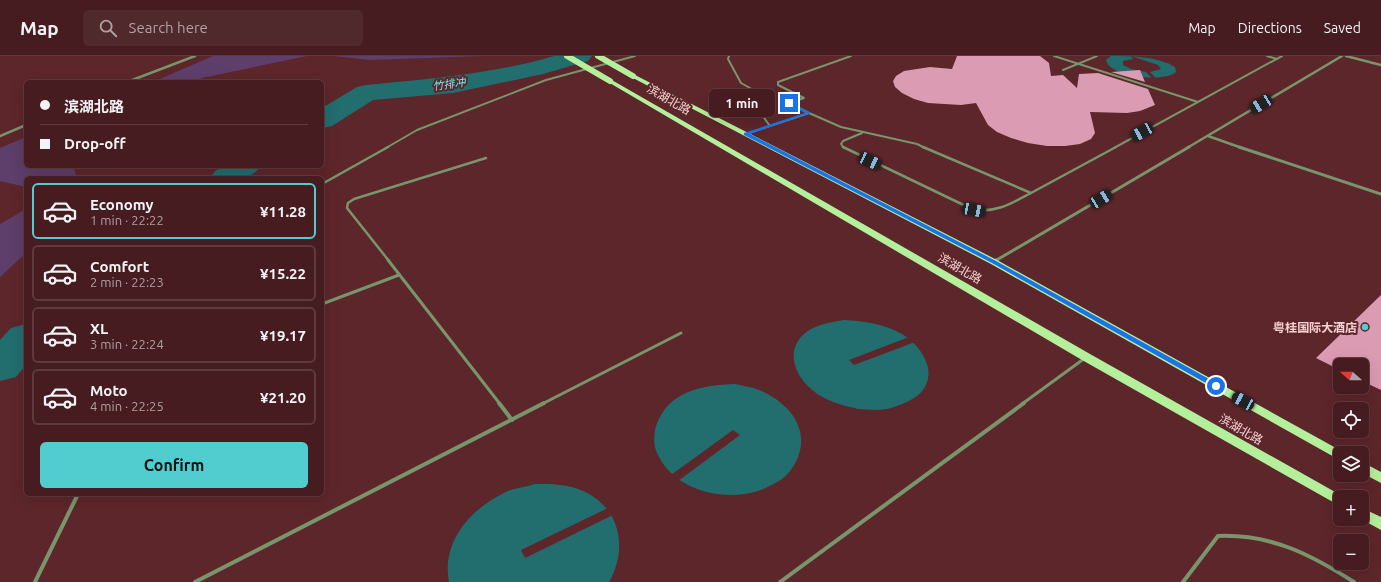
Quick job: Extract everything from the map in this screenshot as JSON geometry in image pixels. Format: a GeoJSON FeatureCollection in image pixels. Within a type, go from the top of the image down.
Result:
{"type":"FeatureCollection","features":[{"type":"Feature","properties":{"kind":"main road","name":"滨湖北路"},"geometry":{"type":"LineString","coordinates":[[567,56],[1086,357],[1333,497]]}},
{"type":"Feature","properties":{"kind":"main road","name":"滨湖北路"},"geometry":{"type":"LineString","coordinates":[[598,56],[633,76],[994,262],[1333,451]]}},
{"type":"Feature","properties":{"kind":"main road"},"geometry":{"type":"LineString","coordinates":[[1369,471],[1381,478]]}},
{"type":"Feature","properties":{"kind":"main road"},"geometry":{"type":"LineString","coordinates":[[1369,517],[1381,524]]}},
{"type":"Feature","properties":{"kind":"street"},"geometry":{"type":"LineString","coordinates":[[132,80],[196,56]]}},
{"type":"Feature","properties":{"kind":"street"},"geometry":{"type":"LineString","coordinates":[[994,262],[1342,56]]}},
{"type":"Feature","properties":{"kind":"street"},"geometry":{"type":"LineString","coordinates":[[1346,56],[1381,65]]}},
{"type":"Feature","properties":{"kind":"street"},"geometry":{"type":"LineString","coordinates":[[0,136],[24,126]]}},
{"type":"Feature","properties":{"kind":"street"},"geometry":{"type":"LineString","coordinates":[[1208,136],[1381,194]]}},
{"type":"Feature","properties":{"kind":"lane"},"geometry":{"type":"LineString","coordinates":[[324,183],[417,130],[546,80],[635,56]]}},
{"type":"Feature","properties":{"kind":"lane"},"geometry":{"type":"LineString","coordinates":[[729,56],[728,59],[741,83],[764,96],[762,115],[770,126]]}},
{"type":"Feature","properties":{"kind":"lane"},"geometry":{"type":"LineString","coordinates":[[851,56],[778,82],[778,85],[804,98],[789,103],[834,124],[862,133],[897,138],[917,144],[1031,193]]}},
{"type":"Feature","properties":{"kind":"lane"},"geometry":{"type":"LineString","coordinates":[[1054,56],[1198,102]]}},
{"type":"Feature","properties":{"kind":"lane"},"geometry":{"type":"LineString","coordinates":[[1063,70],[1097,56]]}},
{"type":"Feature","properties":{"kind":"lane"},"geometry":{"type":"LineString","coordinates":[[1267,56],[1277,59]]}},
{"type":"Feature","properties":{"kind":"lane"},"geometry":{"type":"LineString","coordinates":[[862,133],[843,141],[841,144],[844,148],[974,210],[986,213],[994,212],[1282,56]]}},
{"type":"Feature","properties":{"kind":"lane"},"geometry":{"type":"LineString","coordinates":[[746,134],[809,113]]}},
{"type":"Feature","properties":{"kind":"lane"},"geometry":{"type":"LineString","coordinates":[[486,158],[354,199],[348,203],[348,208],[512,420]]}},
{"type":"Feature","properties":{"kind":"lane"},"geometry":{"type":"LineString","coordinates":[[324,303],[400,275]]}},
{"type":"Feature","properties":{"kind":"lane"},"geometry":{"type":"LineString","coordinates":[[195,582],[681,333]]}},
{"type":"Feature","properties":{"kind":"lane"},"geometry":{"type":"LineString","coordinates":[[780,582],[1086,357]]}},
{"type":"Feature","properties":{"kind":"lane"},"geometry":{"type":"LineString","coordinates":[[35,582],[77,496]]}},
{"type":"Feature","properties":{"kind":"lane"},"geometry":{"type":"LineString","coordinates":[[1182,582],[1218,536],[1235,534],[1292,547],[1320,560],[1354,582]]}},
{"type":"Feature","properties":{"kind":"shaded area"},"geometry":{"type":"Polygon","coordinates":[[[213,56],[307,56],[198,80],[158,80],[213,56]]]}},
{"type":"Feature","properties":{"kind":"shaded area"},"geometry":{"type":"Polygon","coordinates":[[[334,56],[483,56],[369,60],[334,56]]]}},
{"type":"Feature","properties":{"kind":"shaded area"},"geometry":{"type":"Polygon","coordinates":[[[24,138],[24,168],[74,168],[76,176],[24,176],[24,187],[0,181],[0,148],[24,138]]]}},
{"type":"Feature","properties":{"kind":"shaded area"},"geometry":{"type":"Polygon","coordinates":[[[24,210],[24,255],[0,277],[0,224],[24,210]]]}},
{"type":"Feature","properties":{"kind":"water"},"geometry":{"type":"Polygon","coordinates":[[[1111,56],[1152,59],[1168,63],[1175,67],[1176,72],[1170,75],[1149,78],[1126,74],[1109,66],[1106,60],[1111,56]]]}},
{"type":"Feature","properties":{"kind":"water"},"geometry":{"type":"Polygon","coordinates":[[[844,320],[881,325],[902,334],[909,339],[921,351],[928,366],[929,374],[923,390],[917,396],[894,407],[872,410],[858,409],[830,401],[812,390],[805,383],[795,365],[795,347],[800,338],[809,330],[831,322],[844,320]]]}},
{"type":"Feature","properties":{"kind":"water"},"geometry":{"type":"Polygon","coordinates":[[[735,384],[759,390],[778,401],[786,408],[798,425],[801,435],[801,446],[798,457],[792,468],[787,475],[777,482],[761,490],[744,494],[714,494],[686,484],[674,476],[664,466],[657,453],[654,443],[654,436],[661,414],[678,398],[699,388],[735,384]]]}},
{"type":"Feature","properties":{"kind":"water"},"geometry":{"type":"Polygon","coordinates":[[[535,484],[572,487],[596,498],[606,508],[613,519],[617,530],[619,543],[615,569],[609,582],[449,582],[448,567],[450,553],[455,539],[471,516],[482,506],[508,491],[535,484]]]}},
{"type":"Feature","properties":{"kind":"pier"},"geometry":{"type":"Polygon","coordinates":[[[1131,56],[1158,65],[1161,69],[1150,72],[1157,79],[1153,79],[1146,72],[1131,69],[1123,65],[1123,61],[1133,59],[1131,56]]]}},
{"type":"Feature","properties":{"kind":"pier"},"geometry":{"type":"Polygon","coordinates":[[[909,337],[915,342],[854,365],[849,360],[909,337]]]}},
{"type":"Feature","properties":{"kind":"pier"},"geometry":{"type":"Polygon","coordinates":[[[733,430],[740,435],[678,481],[671,475],[733,430]]]}},
{"type":"Feature","properties":{"kind":"pier"},"geometry":{"type":"Polygon","coordinates":[[[608,508],[613,515],[525,558],[521,550],[608,508]]]}},
{"type":"Feature","properties":{"kind":"building"},"geometry":{"type":"Polygon","coordinates":[[[957,56],[1040,56],[1049,63],[1051,76],[1063,75],[1077,88],[1079,74],[1098,73],[1148,89],[1155,105],[1140,111],[1127,113],[1090,112],[1095,133],[1091,139],[1080,144],[1047,146],[1028,143],[997,132],[988,125],[976,103],[961,105],[928,103],[914,99],[902,93],[895,87],[893,81],[896,76],[904,71],[930,67],[952,69],[957,56]]]}},
{"type":"Feature","properties":{"kind":"building"},"geometry":{"type":"Polygon","coordinates":[[[1140,70],[1145,82],[1111,72],[1140,70]]]}},
{"type":"Feature","properties":{"kind":"building","name":"粤桂国际大酒店"},"geometry":{"type":"Polygon","coordinates":[[[1381,295],[1381,390],[1369,384],[1369,358],[1333,358],[1333,366],[1316,358],[1381,295]]]}},
{"type":"Feature","properties":{"kind":"waterway","name":"竹排冲"},"geometry":{"type":"LineString","coordinates":[[324,119],[366,93],[453,85],[543,67],[580,56]]}},
{"type":"Feature","properties":{"kind":"waterway","name":"竹排冲"},"geometry":{"type":"LineString","coordinates":[[229,176],[243,168]]}},
{"type":"Feature","properties":{"kind":"waterway","name":"竹排冲"},"geometry":{"type":"LineString","coordinates":[[0,366],[24,340]]}},
{"type":"Feature","properties":{"kind":"place","name":"粤桂国际大酒店"},"geometry":{"type":"Point","coordinates":[1365,327]}},
{"type":"Feature","properties":{"kind":"route"},"geometry":{"type":"LineString","coordinates":[[789,103],[809,113],[746,134],[994,262],[1216,386]]}}]}
